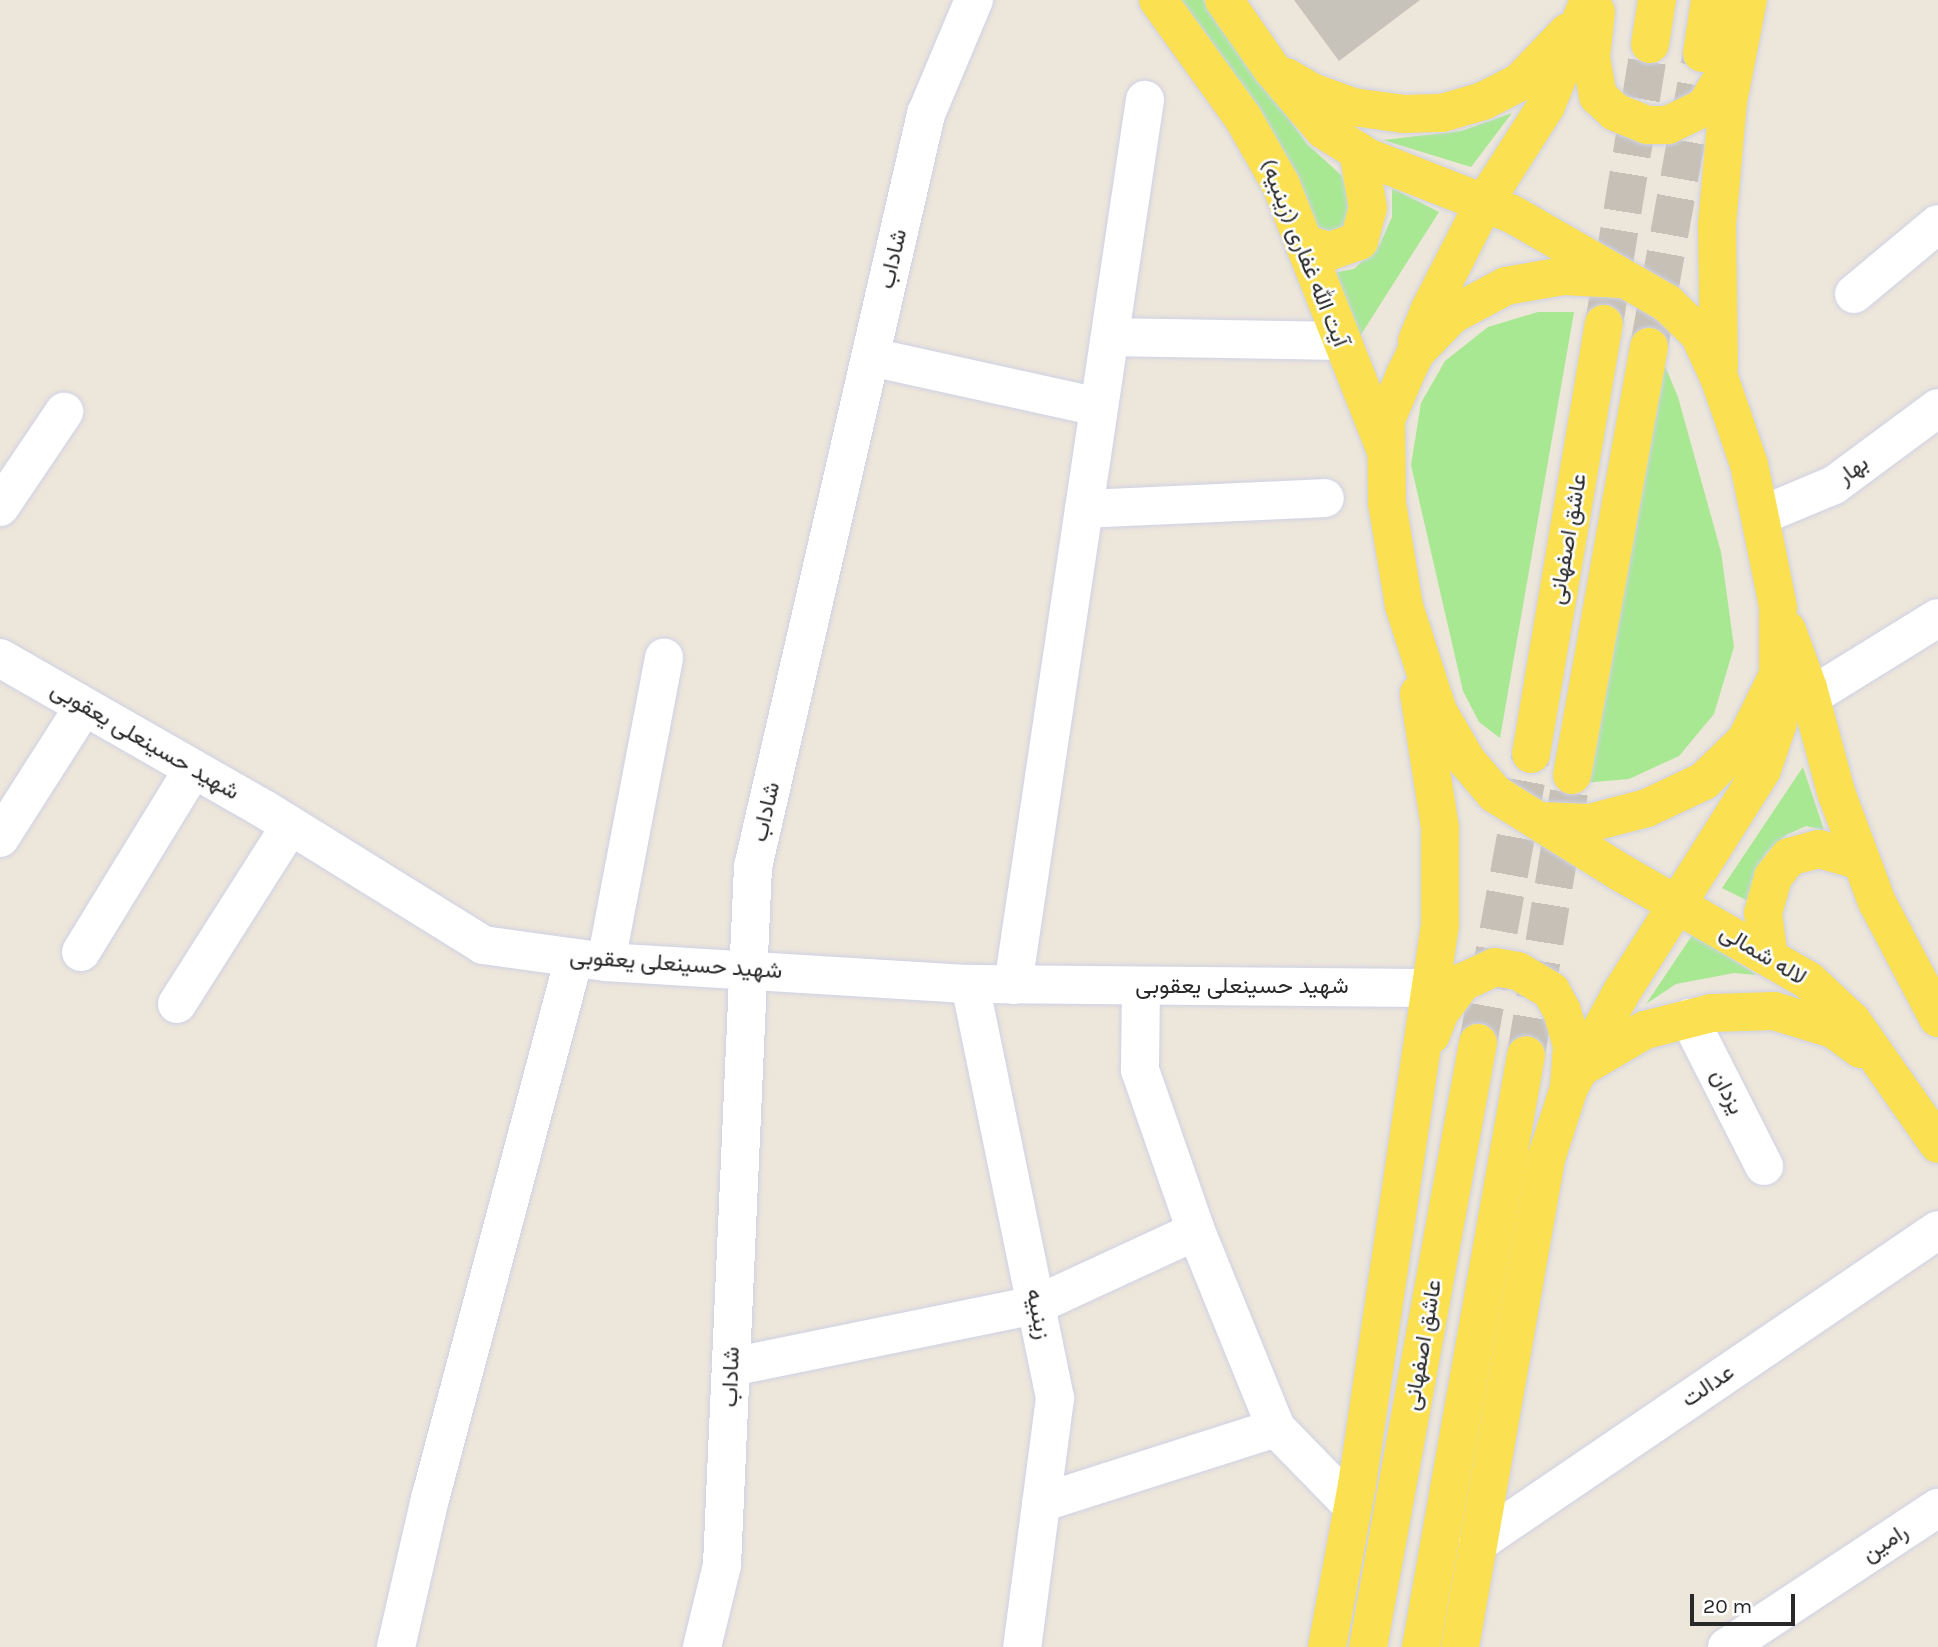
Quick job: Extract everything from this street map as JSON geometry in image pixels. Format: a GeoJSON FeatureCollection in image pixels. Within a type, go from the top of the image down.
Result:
{"type":"FeatureCollection","features":[{"type":"Feature","properties":{"kind":"main road","name":"آیت الله غفاری (زینبیه)"},"geometry":{"type":"LineString","coordinates":[[1158,0],[1243,118],[1281,185],[1340,341],[1384,446]]}},
{"type":"Feature","properties":{"kind":"main road"},"geometry":{"type":"LineString","coordinates":[[1224,0],[1272,69],[1324,130],[1358,151],[1512,214],[1667,303],[1699,334],[1720,380],[1749,464],[1778,607],[1810,697],[1836,792],[1877,902],[1938,1018]]}},
{"type":"Feature","properties":{"kind":"main road"},"geometry":{"type":"LineString","coordinates":[[1650,44],[1657,0]]}},
{"type":"Feature","properties":{"kind":"main road"},"geometry":{"type":"LineString","coordinates":[[1702,53],[1710,0]]}},
{"type":"Feature","properties":{"kind":"main road"},"geometry":{"type":"LineString","coordinates":[[1590,6],[1591,57],[1598,96],[1615,112],[1647,125],[1668,125],[1705,107],[1727,74],[1748,0]]}},
{"type":"Feature","properties":{"kind":"main road"},"geometry":{"type":"LineString","coordinates":[[1720,380],[1717,225],[1728,102],[1748,0]]}},
{"type":"Feature","properties":{"kind":"main road"},"geometry":{"type":"LineString","coordinates":[[1272,69],[1312,92],[1353,107],[1404,114],[1442,113],[1483,101],[1520,82],[1590,6]]}},
{"type":"Feature","properties":{"kind":"main road"},"geometry":{"type":"LineString","coordinates":[[1327,1647],[1353,1506],[1440,925],[1440,827],[1387,503],[1384,446],[1386,420],[1429,311],[1484,203],[1546,106],[1590,6]]}},
{"type":"Feature","properties":{"kind":"main road"},"geometry":{"type":"LineString","coordinates":[[1305,244],[1330,251],[1359,241],[1368,208],[1358,151]]}},
{"type":"Feature","properties":{"kind":"main road"},"geometry":{"type":"LineString","coordinates":[[1405,375],[1416,352],[1452,315],[1506,286],[1563,276],[1621,279]]}},
{"type":"Feature","properties":{"kind":"main road","name":"عاشق اصفهانی"},"geometry":{"type":"LineString","coordinates":[[1531,754],[1604,324]]}},
{"type":"Feature","properties":{"kind":"main road","name":"عاشق اصفهانی"},"geometry":{"type":"LineString","coordinates":[[1572,775],[1649,347]]}},
{"type":"Feature","properties":{"kind":"main road","name":"لاله شمالی"},"geometry":{"type":"LineString","coordinates":[[1404,606],[1438,711],[1467,761],[1495,794],[1678,906],[1808,980],[1853,1021],[1938,1144]]}},
{"type":"Feature","properties":{"kind":"main road"},"geometry":{"type":"LineString","coordinates":[[1460,1647],[1546,1159],[1575,1078],[1621,993],[1762,769],[1778,723],[1778,607]]}},
{"type":"Feature","properties":{"kind":"main road"},"geometry":{"type":"LineString","coordinates":[[1538,821],[1601,820],[1647,808],[1704,781],[1746,740],[1778,675]]}},
{"type":"Feature","properties":{"kind":"main road"},"geometry":{"type":"LineString","coordinates":[[1769,957],[1763,913],[1773,877],[1789,858],[1819,849],[1861,861]]}},
{"type":"Feature","properties":{"kind":"main road"},"geometry":{"type":"LineString","coordinates":[[1419,1067],[1440,1012],[1463,982],[1495,967],[1518,971],[1551,992],[1562,1011],[1572,1046],[1575,1078]]}},
{"type":"Feature","properties":{"kind":"main road"},"geometry":{"type":"LineString","coordinates":[[1575,1078],[1645,1030],[1711,1013],[1773,1011],[1833,1029],[1881,1063]]}},
{"type":"Feature","properties":{"kind":"main road","name":"عاشق اصفهانی"},"geometry":{"type":"LineString","coordinates":[[1368,1647],[1478,1042]]}},
{"type":"Feature","properties":{"kind":"main road"},"geometry":{"type":"LineString","coordinates":[[1421,1647],[1525,1055]]}},
{"type":"Feature","properties":{"kind":"street","name":"شاداب"},"geometry":{"type":"LineString","coordinates":[[702,1647],[722,1565],[753,867],[926,114],[974,0]]}},
{"type":"Feature","properties":{"kind":"street"},"geometry":{"type":"LineString","coordinates":[[1013,985],[1145,100]]}},
{"type":"Feature","properties":{"kind":"street"},"geometry":{"type":"LineString","coordinates":[[1854,294],[1938,224]]}},
{"type":"Feature","properties":{"kind":"street"},"geometry":{"type":"LineString","coordinates":[[1110,337],[1340,341]]}},
{"type":"Feature","properties":{"kind":"street"},"geometry":{"type":"LineString","coordinates":[[870,357],[1099,407]]}},
{"type":"Feature","properties":{"kind":"street","name":"بهار"},"geometry":{"type":"LineString","coordinates":[[1760,516],[1834,485],[1938,408]]}},
{"type":"Feature","properties":{"kind":"street"},"geometry":{"type":"LineString","coordinates":[[0,507],[64,412]]}},
{"type":"Feature","properties":{"kind":"street"},"geometry":{"type":"LineString","coordinates":[[1084,509],[1325,498]]}},
{"type":"Feature","properties":{"kind":"street"},"geometry":{"type":"LineString","coordinates":[[1810,697],[1938,618]]}},
{"type":"Feature","properties":{"kind":"street"},"geometry":{"type":"LineString","coordinates":[[396,1647],[430,1499],[590,960],[664,657]]}},
{"type":"Feature","properties":{"kind":"street","name":"شهید حسینعلی یعقوبی"},"geometry":{"type":"LineString","coordinates":[[0,658],[290,825],[483,945],[590,960],[970,984],[1430,988]]}},
{"type":"Feature","properties":{"kind":"street"},"geometry":{"type":"LineString","coordinates":[[0,838],[84,706]]}},
{"type":"Feature","properties":{"kind":"street"},"geometry":{"type":"LineString","coordinates":[[81,952],[193,769]]}},
{"type":"Feature","properties":{"kind":"street"},"geometry":{"type":"LineString","coordinates":[[177,1004],[290,825]]}},
{"type":"Feature","properties":{"kind":"street","name":"زینبیه"},"geometry":{"type":"LineString","coordinates":[[970,984],[1055,1398],[1022,1647]]}},
{"type":"Feature","properties":{"kind":"street"},"geometry":{"type":"LineString","coordinates":[[1140,986],[1140,1070],[1196,1231],[1276,1428],[1353,1506]]}},
{"type":"Feature","properties":{"kind":"street","name":"یزدان"},"geometry":{"type":"LineString","coordinates":[[1689,1018],[1764,1166]]}},
{"type":"Feature","properties":{"kind":"street","name":"عدالت"},"geometry":{"type":"LineString","coordinates":[[1478,1543],[1938,1230]]}},
{"type":"Feature","properties":{"kind":"street"},"geometry":{"type":"LineString","coordinates":[[731,1367],[1036,1305],[1196,1231]]}},
{"type":"Feature","properties":{"kind":"street"},"geometry":{"type":"LineString","coordinates":[[1041,1503],[1276,1428]]}},
{"type":"Feature","properties":{"kind":"street","name":"رامین"},"geometry":{"type":"LineString","coordinates":[[1727,1647],[1938,1508]]}},
{"type":"Feature","properties":{"kind":"green space"},"geometry":{"type":"Polygon","coordinates":[[[1174,0],[1203,0],[1307,144],[1342,176],[1351,203],[1346,230],[1322,234],[1174,0]]]}},
{"type":"Feature","properties":{"kind":"green space"},"geometry":{"type":"Polygon","coordinates":[[[1512,113],[1471,167],[1383,140],[1461,131],[1512,113]]]}},
{"type":"Feature","properties":{"kind":"green space"},"geometry":{"type":"Polygon","coordinates":[[[1392,188],[1439,212],[1355,344],[1332,273],[1354,269],[1380,244],[1392,217],[1392,188]]]}},
{"type":"Feature","properties":{"kind":"green space"},"geometry":{"type":"Polygon","coordinates":[[[1538,312],[1574,312],[1500,738],[1479,722],[1463,691],[1411,465],[1421,403],[1445,361],[1488,327],[1538,312]]]}},
{"type":"Feature","properties":{"kind":"green space"},"geometry":{"type":"Polygon","coordinates":[[[1657,347],[1678,397],[1721,552],[1734,647],[1714,714],[1679,756],[1629,779],[1583,783],[1657,347]]]}},
{"type":"Feature","properties":{"kind":"green space"},"geometry":{"type":"Polygon","coordinates":[[[1803,767],[1824,830],[1806,826],[1786,835],[1767,852],[1756,869],[1750,902],[1722,888],[1803,767]]]}},
{"type":"Feature","properties":{"kind":"green space"},"geometry":{"type":"Polygon","coordinates":[[[1693,934],[1757,975],[1734,973],[1676,984],[1646,1004],[1693,934]]]}},
{"type":"Feature","properties":{"kind":"building"},"geometry":{"type":"Polygon","coordinates":[[[1294,0],[1420,0],[1339,61],[1294,0]]]}},
{"type":"Feature","properties":{"kind":"tunnel"},"geometry":{"type":"LineString","coordinates":[[1604,324],[1650,44]]}},
{"type":"Feature","properties":{"kind":"tunnel"},"geometry":{"type":"LineString","coordinates":[[1649,347],[1702,53]]}},
{"type":"Feature","properties":{"kind":"tunnel"},"geometry":{"type":"LineString","coordinates":[[1478,1043],[1531,754]]}},
{"type":"Feature","properties":{"kind":"tunnel"},"geometry":{"type":"LineString","coordinates":[[1526,1055],[1572,775]]}}]}
